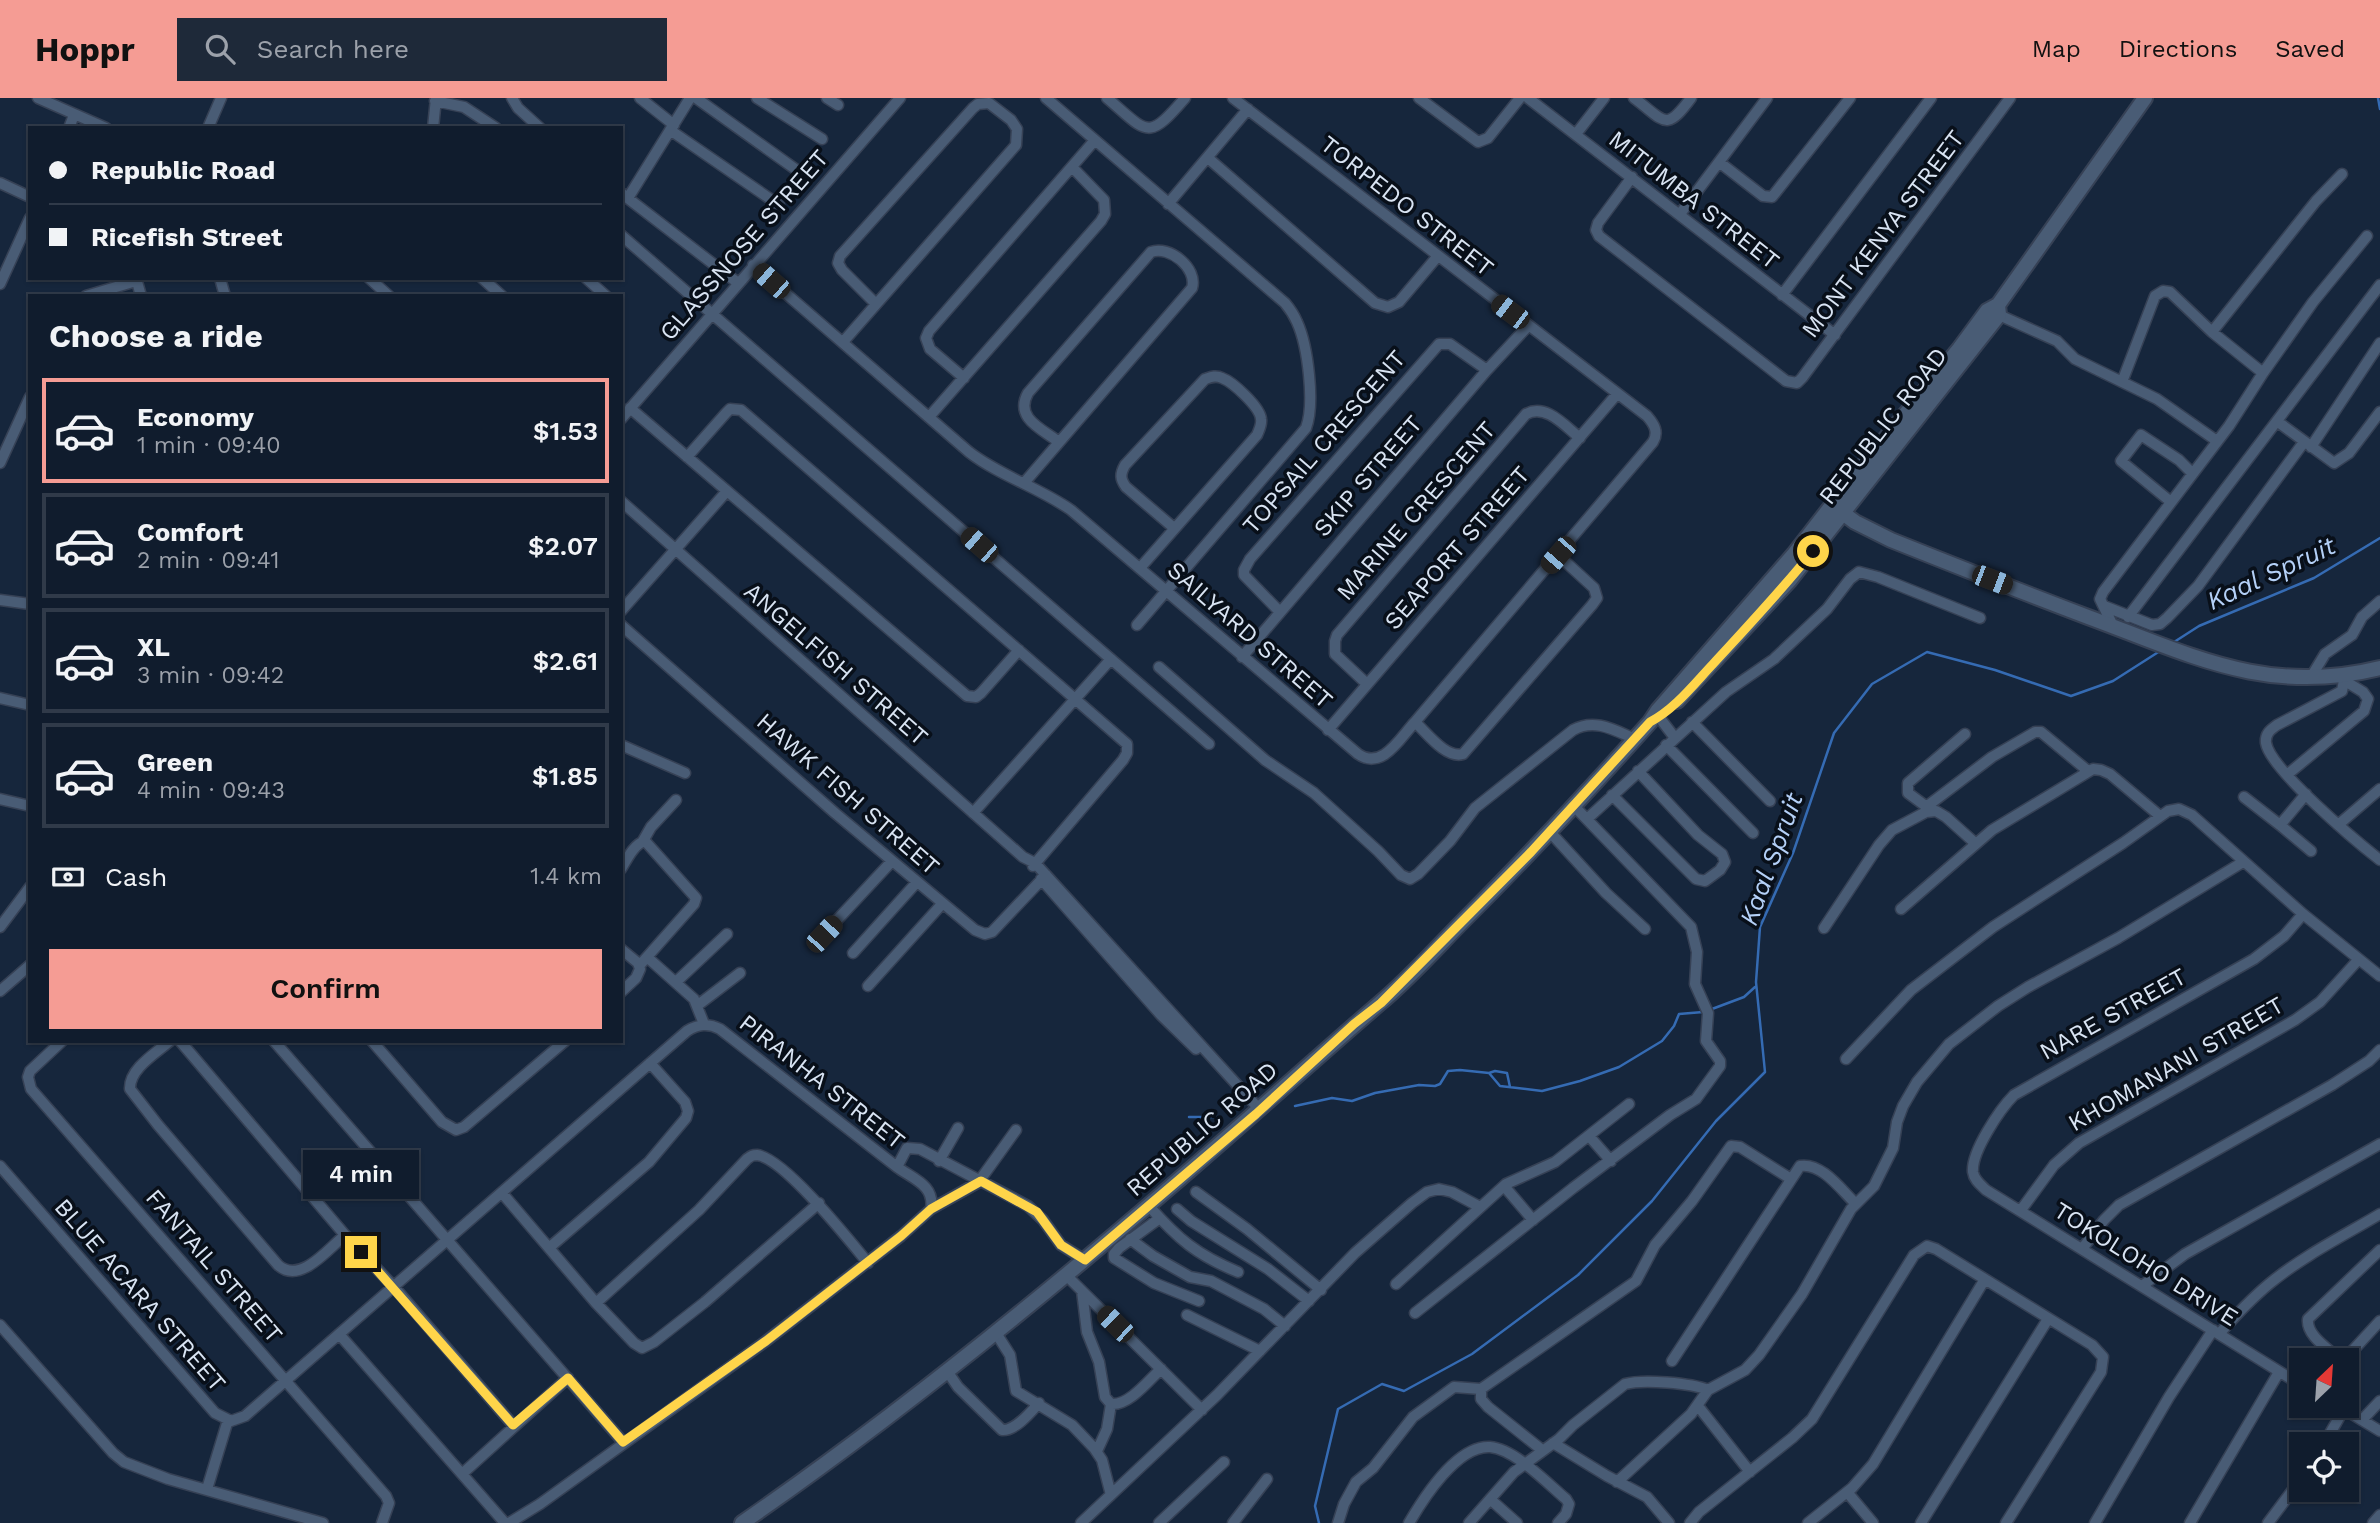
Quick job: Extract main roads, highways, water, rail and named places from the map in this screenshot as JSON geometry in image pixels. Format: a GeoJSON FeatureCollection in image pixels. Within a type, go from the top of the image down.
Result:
{"type":"FeatureCollection","features":[{"type":"Feature","properties":{"kind":"waterway","name":"Kaal Spruit"},"geometry":{"type":"LineString","coordinates":[[2378,98],[2380,109]]}},
{"type":"Feature","properties":{"kind":"waterway","name":"Kaal Spruit"},"geometry":{"type":"LineString","coordinates":[[2171,644],[2199,626],[2314,578],[2380,538]]}},
{"type":"Feature","properties":{"kind":"waterway","name":"Kaal Spruit"},"geometry":{"type":"LineString","coordinates":[[1319,1523],[1315,1506],[1338,1409],[1382,1384],[1404,1391],[1472,1354],[1578,1275],[1652,1201],[1716,1121],[1765,1072],[1756,982],[1760,927],[1793,853],[1834,733],[1872,684],[1927,652],[1995,670],[2071,696],[2113,681],[2160,651]]}},
{"type":"Feature","properties":{"kind":"waterway"},"geometry":{"type":"LineString","coordinates":[[1712,1009],[1744,997],[1755,987]]}},
{"type":"Feature","properties":{"kind":"waterway"},"geometry":{"type":"LineString","coordinates":[[1295,1106],[1332,1098],[1352,1101],[1375,1093],[1419,1085],[1435,1086],[1440,1084],[1448,1071],[1460,1070],[1489,1073],[1500,1086],[1542,1091],[1619,1067],[1662,1041],[1674,1026],[1679,1014],[1703,1012]]}},
{"type":"Feature","properties":{"kind":"waterway"},"geometry":{"type":"LineString","coordinates":[[1489,1073],[1507,1073],[1510,1087]]}},
{"type":"Feature","properties":{"kind":"waterway"},"geometry":{"type":"LineString","coordinates":[[1189,1117],[1216,1117]]}}]}
